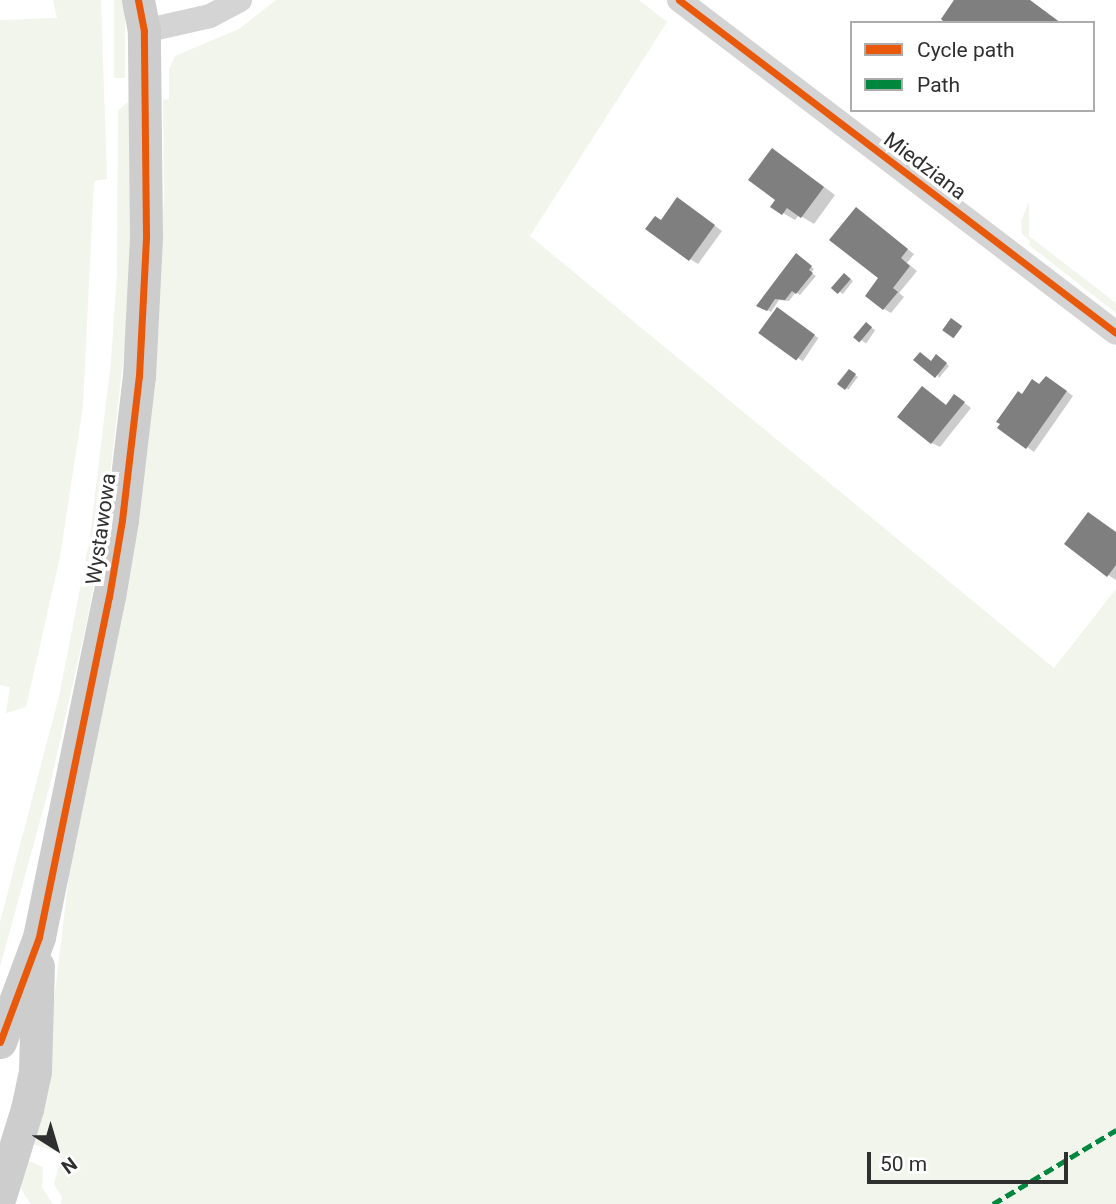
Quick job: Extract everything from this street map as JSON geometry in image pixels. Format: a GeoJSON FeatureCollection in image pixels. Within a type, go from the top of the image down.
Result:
{"type":"FeatureCollection","features":[{"type":"Feature","properties":{"kind":"street"},"geometry":{"type":"LineString","coordinates":[[140,10],[210,16],[240,0]]}},
{"type":"Feature","properties":{"kind":"street","name":"Miedziana"},"geometry":{"type":"LineString","coordinates":[[679,0],[1116,333]]}},
{"type":"Feature","properties":{"kind":"street","name":"Wystawowa"},"geometry":{"type":"LineString","coordinates":[[0,1042],[39,937],[109,597],[133,428],[147,224],[140,10]]}},
{"type":"Feature","properties":{"kind":"street","name":"Wystawowa"},"geometry":{"type":"LineString","coordinates":[[0,1196],[27,1110],[35,1071],[39,937]]}},
{"type":"Feature","properties":{"kind":"shaded area"},"geometry":{"type":"Polygon","coordinates":[[[53,0],[101,0],[107,179],[94,181],[83,406],[60,557],[26,707],[6,713],[10,687],[0,685],[0,20],[57,18],[53,0]]]}},
{"type":"Feature","properties":{"kind":"shaded area"},"geometry":{"type":"Polygon","coordinates":[[[114,0],[125,0],[125,78],[114,78],[114,0]]]}},
{"type":"Feature","properties":{"kind":"shaded area"},"geometry":{"type":"Polygon","coordinates":[[[276,0],[639,0],[667,22],[530,236],[1054,668],[1116,589],[1116,1204],[61,1204],[62,1197],[54,1184],[62,1153],[28,1143],[47,1058],[74,834],[154,383],[164,196],[163,100],[169,99],[169,69],[175,56],[239,29],[276,0]]]}},
{"type":"Feature","properties":{"kind":"shaded area"},"geometry":{"type":"Polygon","coordinates":[[[129,101],[131,227],[126,335],[103,536],[51,781],[0,967],[0,922],[60,692],[90,537],[111,361],[117,273],[118,111],[129,101]]]}},
{"type":"Feature","properties":{"kind":"shaded area"},"geometry":{"type":"Polygon","coordinates":[[[1029,202],[1029,236],[1116,303],[1116,313],[1029,245],[1030,241],[1022,234],[1021,221],[1029,202]]]}},
{"type":"Feature","properties":{"kind":"shaded area"},"geometry":{"type":"Polygon","coordinates":[[[24,1159],[43,1167],[42,1188],[53,1204],[31,1204],[25,1196],[20,1185],[24,1159]]]}},
{"type":"Feature","properties":{"kind":"building"},"geometry":{"type":"Polygon","coordinates":[[[954,0],[1030,0],[1058,21],[943,21],[941,19],[954,0]]]}},
{"type":"Feature","properties":{"kind":"building"},"geometry":{"type":"Polygon","coordinates":[[[772,148],[824,187],[801,218],[787,208],[782,215],[770,207],[775,200],[748,180],[772,148]]]}},
{"type":"Feature","properties":{"kind":"building"},"geometry":{"type":"Polygon","coordinates":[[[677,197],[715,225],[689,261],[645,229],[655,216],[661,220],[677,197]]]}},
{"type":"Feature","properties":{"kind":"building"},"geometry":{"type":"Polygon","coordinates":[[[856,207],[908,249],[901,258],[910,266],[893,288],[898,292],[883,310],[865,296],[878,278],[829,240],[856,207]]]}},
{"type":"Feature","properties":{"kind":"building"},"geometry":{"type":"Polygon","coordinates":[[[796,253],[812,266],[809,270],[813,273],[796,294],[792,291],[785,300],[775,299],[767,311],[756,306],[796,253]]]}},
{"type":"Feature","properties":{"kind":"building"},"geometry":{"type":"Polygon","coordinates":[[[844,273],[851,279],[838,294],[831,288],[844,273]]]}},
{"type":"Feature","properties":{"kind":"building"},"geometry":{"type":"Polygon","coordinates":[[[777,307],[815,335],[796,361],[758,333],[777,307]]]}},
{"type":"Feature","properties":{"kind":"building"},"geometry":{"type":"Polygon","coordinates":[[[951,318],[962,326],[954,338],[942,330],[951,318]]]}},
{"type":"Feature","properties":{"kind":"building"},"geometry":{"type":"Polygon","coordinates":[[[866,322],[872,327],[859,342],[853,337],[866,322]]]}},
{"type":"Feature","properties":{"kind":"building"},"geometry":{"type":"Polygon","coordinates":[[[920,352],[931,361],[936,354],[947,363],[935,378],[913,360],[920,352]]]}},
{"type":"Feature","properties":{"kind":"building"},"geometry":{"type":"Polygon","coordinates":[[[849,369],[856,374],[845,390],[837,384],[849,369]]]}},
{"type":"Feature","properties":{"kind":"building"},"geometry":{"type":"Polygon","coordinates":[[[1046,376],[1067,391],[1026,449],[997,428],[1000,424],[996,422],[1018,391],[1022,394],[1032,379],[1039,384],[1046,376]]]}},
{"type":"Feature","properties":{"kind":"building"},"geometry":{"type":"Polygon","coordinates":[[[922,386],[946,405],[954,394],[965,402],[931,444],[897,417],[922,386]]]}},
{"type":"Feature","properties":{"kind":"building"},"geometry":{"type":"Polygon","coordinates":[[[1088,512],[1116,532],[1116,565],[1107,577],[1064,544],[1088,512]]]}},
{"type":"Feature","properties":{"kind":"marked path"},"geometry":{"type":"LineString","coordinates":[[993,1204],[1116,1130]]}},
{"type":"Feature","properties":{"kind":"cycle path"},"geometry":{"type":"LineString","coordinates":[[0,1042],[39,937],[109,597],[122,520],[139,376],[146,236],[144,31],[138,0]]}},
{"type":"Feature","properties":{"kind":"cycle path"},"geometry":{"type":"LineString","coordinates":[[679,0],[1116,333]]}}]}
